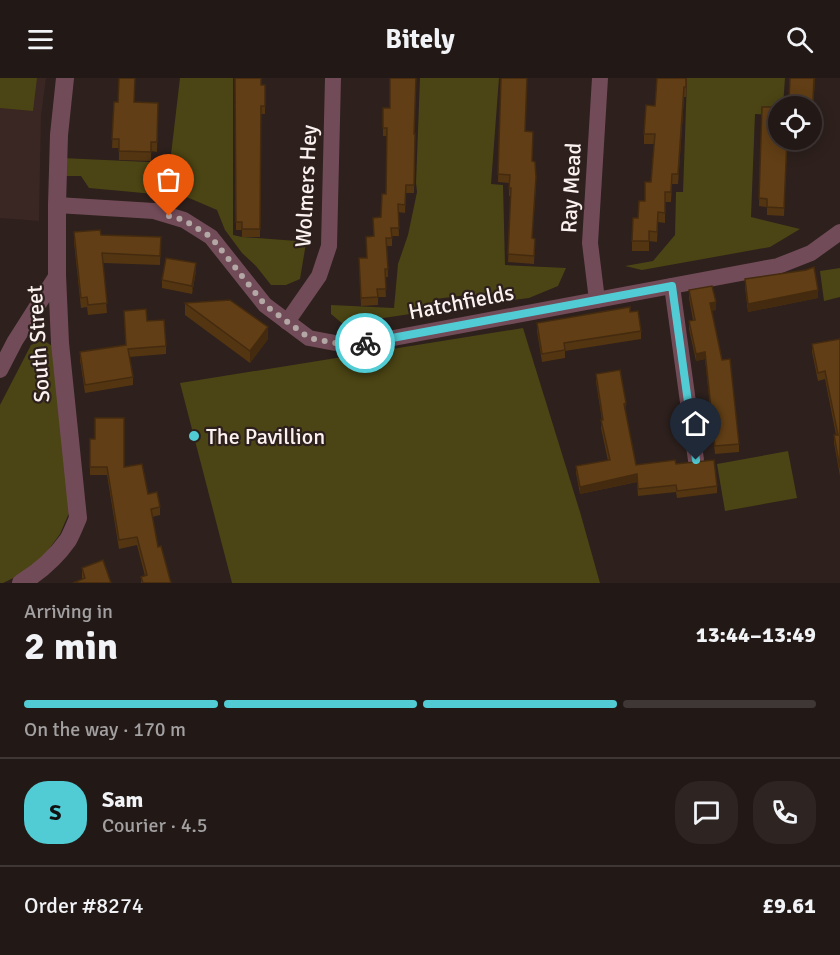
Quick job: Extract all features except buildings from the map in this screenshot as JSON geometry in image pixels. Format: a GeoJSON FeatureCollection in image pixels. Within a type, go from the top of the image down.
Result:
{"type":"FeatureCollection","features":[{"type":"Feature","properties":{"kind":"street","name":"South Street"},"geometry":{"type":"LineString","coordinates":[[21,583],[34,575],[57,553],[69,538],[78,518],[60,342],[57,275],[59,135],[65,78]]}},
{"type":"Feature","properties":{"kind":"street","name":"Wolmers Hey"},"geometry":{"type":"LineString","coordinates":[[287,322],[319,276],[329,246],[333,78]]}},
{"type":"Feature","properties":{"kind":"street","name":"Ray Mead"},"geometry":{"type":"LineString","coordinates":[[597,300],[590,243],[600,78]]}},
{"type":"Feature","properties":{"kind":"street","name":"Hatchfields"},"geometry":{"type":"LineString","coordinates":[[57,205],[154,211],[184,220],[211,237],[265,305],[287,322],[309,338],[351,346],[778,266],[811,253],[840,232]]}},
{"type":"Feature","properties":{"kind":"street"},"geometry":{"type":"LineString","coordinates":[[0,370],[15,341],[57,275]]}},
{"type":"Feature","properties":{"kind":"street"},"geometry":{"type":"LineString","coordinates":[[672,286],[696,460]]}},
{"type":"Feature","properties":{"kind":"shaded area"},"geometry":{"type":"Polygon","coordinates":[[[0,78],[46,78],[41,116],[39,221],[0,218],[0,78]]]}},
{"type":"Feature","properties":{"kind":"shaded area"},"geometry":{"type":"Polygon","coordinates":[[[0,78],[37,78],[33,111],[0,108],[0,78]]]}},
{"type":"Feature","properties":{"kind":"shaded area"},"geometry":{"type":"Polygon","coordinates":[[[180,78],[233,78],[233,235],[306,243],[300,279],[286,285],[271,285],[225,230],[217,210],[175,192],[154,194],[89,188],[81,176],[61,176],[62,158],[170,163],[180,78]]]}},
{"type":"Feature","properties":{"kind":"shaded area"},"geometry":{"type":"Polygon","coordinates":[[[420,78],[499,78],[491,184],[503,185],[505,265],[566,268],[558,286],[529,298],[490,303],[474,294],[436,299],[417,313],[343,324],[331,314],[331,305],[394,308],[398,264],[408,235],[417,192],[420,78]]]}},
{"type":"Feature","properties":{"kind":"shaded area"},"geometry":{"type":"Polygon","coordinates":[[[687,78],[785,78],[784,96],[768,96],[768,115],[755,114],[751,217],[800,229],[770,247],[642,270],[625,266],[653,261],[675,235],[676,192],[683,192],[687,78]]]}},
{"type":"Feature","properties":{"kind":"shaded area"},"geometry":{"type":"Polygon","coordinates":[[[840,268],[840,297],[824,301],[820,271],[840,268]]]}},
{"type":"Feature","properties":{"kind":"shaded area"},"geometry":{"type":"Polygon","coordinates":[[[523,328],[600,583],[232,583],[180,383],[523,328]]]}},
{"type":"Feature","properties":{"kind":"shaded area"},"geometry":{"type":"Polygon","coordinates":[[[43,340],[57,349],[72,506],[60,534],[36,567],[0,583],[0,405],[31,345],[43,340]]]}},
{"type":"Feature","properties":{"kind":"shaded area"},"geometry":{"type":"Polygon","coordinates":[[[788,451],[797,498],[725,511],[717,464],[788,451]]]}},
{"type":"Feature","properties":{"kind":"way so far"},"geometry":{"type":"LineString","coordinates":[[169,216],[184,220],[211,237],[265,305],[309,338],[351,346],[365,343]]}},
{"type":"Feature","properties":{"kind":"place","name":"The Pavillion"},"geometry":{"type":"Point","coordinates":[194,436]}},
{"type":"Feature","properties":{"kind":"route"},"geometry":{"type":"LineString","coordinates":[[365,343],[672,286],[696,460]]}}]}
